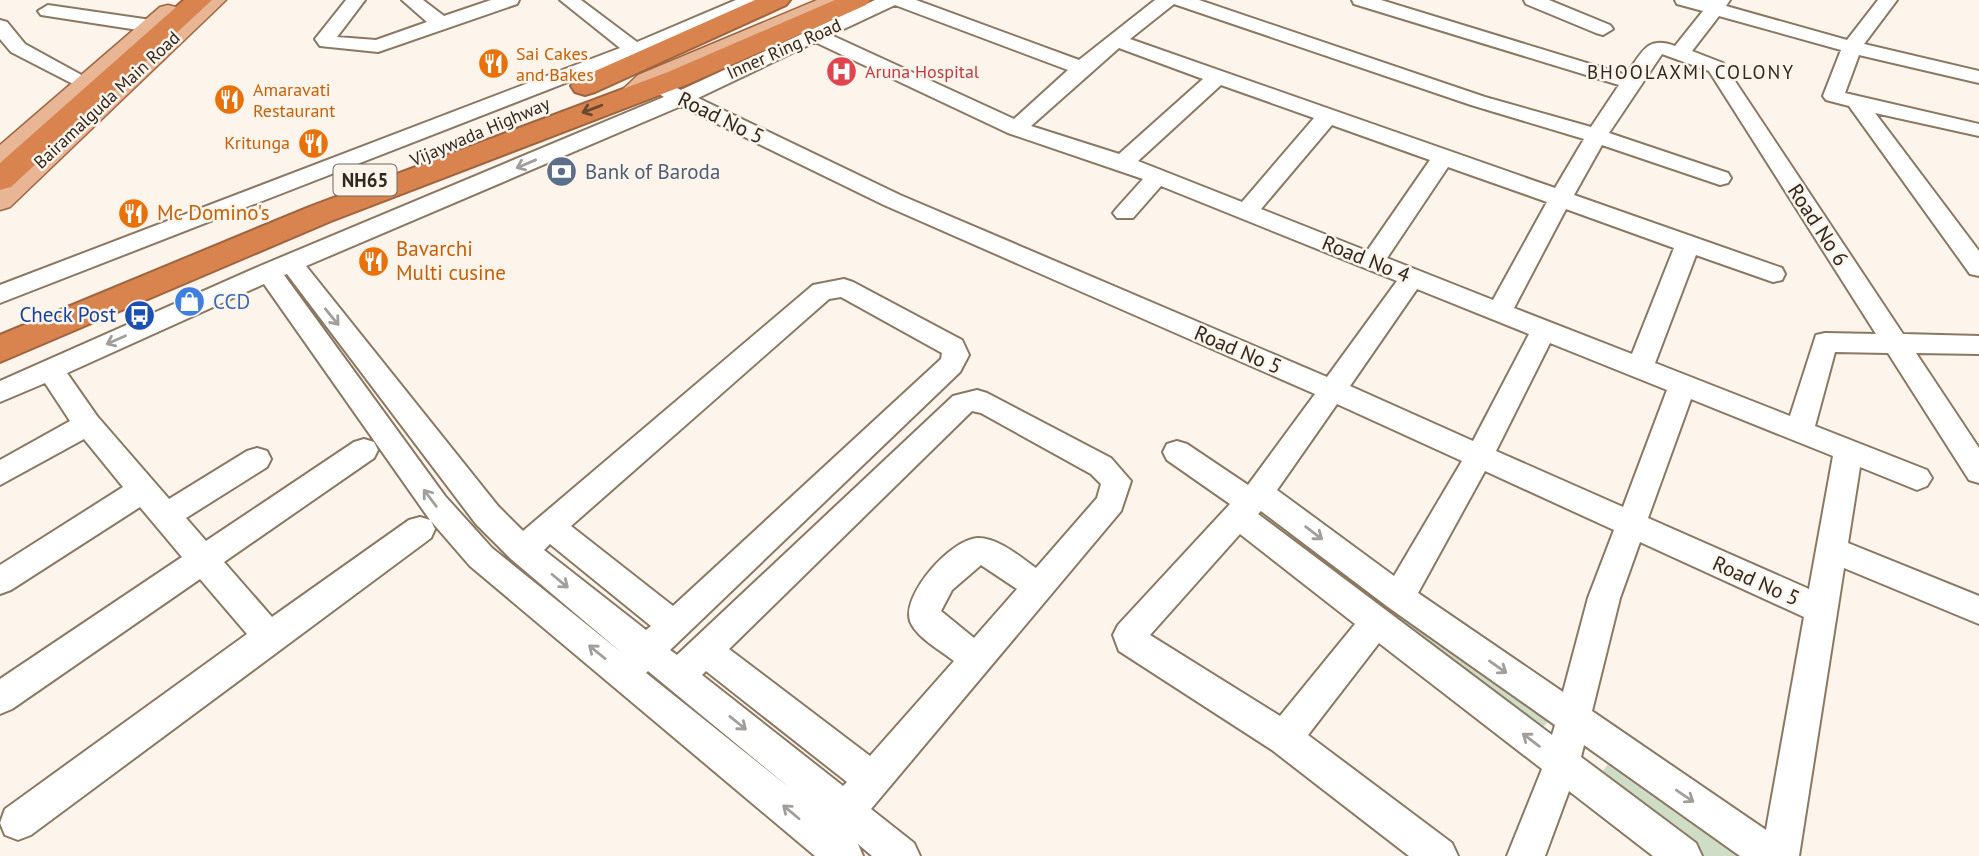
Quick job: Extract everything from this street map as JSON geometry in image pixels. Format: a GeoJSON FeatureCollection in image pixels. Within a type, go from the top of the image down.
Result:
{"type":"FeatureCollection","features":[{"type":"Feature","properties":{"kind":"highway"},"geometry":{"type":"LineString","coordinates":[[0,180],[198,0]]}},
{"type":"Feature","properties":{"kind":"highway","name":"NH65"},"geometry":{"type":"LineString","coordinates":[[726,23],[777,0]]}},
{"type":"Feature","properties":{"kind":"highway","name":"NH65"},"geometry":{"type":"LineString","coordinates":[[655,77],[857,0]]}},
{"type":"Feature","properties":{"kind":"highway","name":"Vijaywada Highway"},"geometry":{"type":"LineString","coordinates":[[0,349],[655,77],[726,23]]}},
{"type":"Feature","properties":{"kind":"highway"},"geometry":{"type":"LineString","coordinates":[[655,77],[716,80]]}},
{"type":"Feature","properties":{"kind":"highway","name":"Vijaywada Highway"},"geometry":{"type":"LineString","coordinates":[[0,325],[421,158],[655,77]]}},
{"type":"Feature","properties":{"kind":"main road"},"geometry":{"type":"LineString","coordinates":[[0,160],[182,0]]}},
{"type":"Feature","properties":{"kind":"main road","name":"Bairamalguda Main Road"},"geometry":{"type":"LineString","coordinates":[[0,201],[214,0]]}},
{"type":"Feature","properties":{"kind":"main road","name":"Vijaywada Highway"},"geometry":{"type":"LineString","coordinates":[[726,23],[803,0]]}},
{"type":"Feature","properties":{"kind":"main road","name":"Vijaywada Highway"},"geometry":{"type":"LineString","coordinates":[[655,77],[647,80],[837,0]]}},
{"type":"Feature","properties":{"kind":"street"},"geometry":{"type":"LineString","coordinates":[[356,0],[325,39],[327,42],[378,46],[510,0]]}},
{"type":"Feature","properties":{"kind":"street"},"geometry":{"type":"LineString","coordinates":[[411,0],[441,23]]}},
{"type":"Feature","properties":{"kind":"street","name":"Road No 5"},"geometry":{"type":"LineString","coordinates":[[569,0],[655,77],[892,200],[1334,391],[1822,610]]}},
{"type":"Feature","properties":{"kind":"street"},"geometry":{"type":"LineString","coordinates":[[0,392],[280,268],[655,77],[752,0]]}},
{"type":"Feature","properties":{"kind":"street","name":"Inner Ring Road"},"geometry":{"type":"LineString","coordinates":[[716,80],[817,36],[890,0]]}},
{"type":"Feature","properties":{"kind":"street"},"geometry":{"type":"LineString","coordinates":[[899,0],[1082,68]]}},
{"type":"Feature","properties":{"kind":"street"},"geometry":{"type":"LineString","coordinates":[[1016,128],[1082,68],[1167,0]]}},
{"type":"Feature","properties":{"kind":"street"},"geometry":{"type":"LineString","coordinates":[[1181,0],[1478,102],[1594,135],[1720,178]]}},
{"type":"Feature","properties":{"kind":"street"},"geometry":{"type":"LineString","coordinates":[[1361,0],[1629,82]]}},
{"type":"Feature","properties":{"kind":"street"},"geometry":{"type":"LineString","coordinates":[[1533,0],[1603,29]]}},
{"type":"Feature","properties":{"kind":"street"},"geometry":{"type":"LineString","coordinates":[[1684,0],[1716,5],[1852,47],[1979,77]]}},
{"type":"Feature","properties":{"kind":"street"},"geometry":{"type":"LineString","coordinates":[[1888,0],[1852,47],[1833,96],[1979,130]]}},
{"type":"Feature","properties":{"kind":"street"},"geometry":{"type":"LineString","coordinates":[[1500,311],[1594,135],[1629,82],[1658,46],[1680,53],[1716,5]]}},
{"type":"Feature","properties":{"kind":"street"},"geometry":{"type":"LineString","coordinates":[[48,11],[151,26]]}},
{"type":"Feature","properties":{"kind":"street"},"geometry":{"type":"LineString","coordinates":[[0,26],[18,48],[86,83]]}},
{"type":"Feature","properties":{"kind":"street","name":"Road No 4"},"geometry":{"type":"LineString","coordinates":[[817,36],[1016,128],[1157,176],[1500,311],[1543,332],[1917,478]]}},
{"type":"Feature","properties":{"kind":"street"},"geometry":{"type":"LineString","coordinates":[[1117,41],[1773,274]]}},
{"type":"Feature","properties":{"kind":"street","name":"Road No 6"},"geometry":{"type":"LineString","coordinates":[[1680,53],[1716,67],[1979,472]]}},
{"type":"Feature","properties":{"kind":"street"},"geometry":{"type":"LineString","coordinates":[[0,294],[655,77]]}},
{"type":"Feature","properties":{"kind":"street"},"geometry":{"type":"LineString","coordinates":[[1123,163],[1216,78]]}},
{"type":"Feature","properties":{"kind":"street"},"geometry":{"type":"LineString","coordinates":[[1856,102],[1979,268]]}},
{"type":"Feature","properties":{"kind":"street"},"geometry":{"type":"LineString","coordinates":[[1246,212],[1328,117]]}},
{"type":"Feature","properties":{"kind":"street"},"geometry":{"type":"LineString","coordinates":[[1373,261],[1443,158]]}},
{"type":"Feature","properties":{"kind":"street"},"geometry":{"type":"LineString","coordinates":[[1125,213],[1157,176]]}},
{"type":"Feature","properties":{"kind":"street"},"geometry":{"type":"LineString","coordinates":[[1639,369],[1688,244]]}},
{"type":"Feature","properties":{"kind":"street"},"geometry":{"type":"LineString","coordinates":[[280,268],[492,519],[634,662],[833,847],[846,810],[1111,503],[1116,481],[1101,466],[977,400],[963,403],[679,675]]}},
{"type":"Feature","properties":{"kind":"street"},"geometry":{"type":"LineString","coordinates":[[280,268],[435,505],[481,557],[634,662],[679,675],[901,856]]}},
{"type":"Feature","properties":{"kind":"street"},"geometry":{"type":"LineString","coordinates":[[1413,277],[1334,391],[1249,503],[1129,635],[1131,641],[1284,738],[1439,856]]}},
{"type":"Feature","properties":{"kind":"street"},"geometry":{"type":"LineString","coordinates":[[522,550],[822,291],[844,288],[953,347],[956,355],[951,366],[634,662]]}},
{"type":"Feature","properties":{"kind":"street"},"geometry":{"type":"LineString","coordinates":[[1399,597],[1479,456],[1543,332]]}},
{"type":"Feature","properties":{"kind":"street"},"geometry":{"type":"LineString","coordinates":[[1798,432],[1825,342],[1979,345]]}},
{"type":"Feature","properties":{"kind":"street"},"geometry":{"type":"LineString","coordinates":[[50,370],[87,424],[269,637]]}},
{"type":"Feature","properties":{"kind":"street"},"geometry":{"type":"LineString","coordinates":[[1526,856],[1562,763],[1604,598],[1633,526],[1682,386]]}},
{"type":"Feature","properties":{"kind":"street"},"geometry":{"type":"LineString","coordinates":[[0,474],[87,424]]}},
{"type":"Feature","properties":{"kind":"street"},"geometry":{"type":"LineString","coordinates":[[0,698],[203,557],[364,450]]}},
{"type":"Feature","properties":{"kind":"street"},"geometry":{"type":"LineString","coordinates":[[1780,856],[1847,451]]}},
{"type":"Feature","properties":{"kind":"street"},"geometry":{"type":"LineString","coordinates":[[1177,452],[1249,503],[1399,597],[1772,856]]}},
{"type":"Feature","properties":{"kind":"street"},"geometry":{"type":"LineString","coordinates":[[165,516],[257,459]]}},
{"type":"Feature","properties":{"kind":"street"},"geometry":{"type":"LineString","coordinates":[[0,581],[142,490]]}},
{"type":"Feature","properties":{"kind":"street"},"geometry":{"type":"LineString","coordinates":[[1249,503],[1375,623],[1683,856]]}},
{"type":"Feature","properties":{"kind":"street"},"geometry":{"type":"LineString","coordinates":[[464,538],[492,519]]}},
{"type":"Feature","properties":{"kind":"street"},"geometry":{"type":"LineString","coordinates":[[549,526],[673,625]]}},
{"type":"Feature","properties":{"kind":"street"},"geometry":{"type":"LineString","coordinates":[[18,822],[420,529]]}},
{"type":"Feature","properties":{"kind":"street"},"geometry":{"type":"LineString","coordinates":[[1832,550],[1979,610]]}},
{"type":"Feature","properties":{"kind":"street"},"geometry":{"type":"LineString","coordinates":[[977,659],[926,620],[922,611],[924,599],[966,557],[978,551],[988,553],[1040,586]]}},
{"type":"Feature","properties":{"kind":"street"},"geometry":{"type":"LineString","coordinates":[[1284,738],[1375,623]]}},
{"type":"Feature","properties":{"kind":"street"},"geometry":{"type":"LineString","coordinates":[[705,650],[872,780]]}},
{"type":"Feature","properties":{"kind":"green space"},"geometry":{"type":"Polygon","coordinates":[[[1293,527],[1552,717],[1539,732],[1281,539],[1293,527]]]}},
{"type":"Feature","properties":{"kind":"green space"},"geometry":{"type":"Polygon","coordinates":[[[1610,761],[1751,856],[1698,856],[1610,790],[1603,771],[1610,761]]]}},
{"type":"Feature","properties":{"kind":"place","name":"Sai Cakes and Bakes"},"geometry":{"type":"Point","coordinates":[493,64]}},
{"type":"Feature","properties":{"kind":"place","name":"Aruna Hospital"},"geometry":{"type":"Point","coordinates":[842,72]}},
{"type":"Feature","properties":{"kind":"place","name":"Amaravati Restaurant"},"geometry":{"type":"Point","coordinates":[230,100]}},
{"type":"Feature","properties":{"kind":"place","name":"Kritunga"},"geometry":{"type":"Point","coordinates":[313,143]}},
{"type":"Feature","properties":{"kind":"place","name":"Bank of Baroda"},"geometry":{"type":"Point","coordinates":[562,172]}},
{"type":"Feature","properties":{"kind":"place","name":"Mc Domino's"},"geometry":{"type":"Point","coordinates":[134,213]}},
{"type":"Feature","properties":{"kind":"place","name":"Bavarchi Multi cusine"},"geometry":{"type":"Point","coordinates":[373,261]}},
{"type":"Feature","properties":{"kind":"place","name":"CCD"},"geometry":{"type":"Point","coordinates":[190,302]}},
{"type":"Feature","properties":{"kind":"place","name":"Check Post"},"geometry":{"type":"Point","coordinates":[139,315]}},
{"type":"Feature","properties":{"kind":"district","name":"BHOOLAXMI COLONY"},"geometry":{"type":"Point","coordinates":[1691,72]}}]}
